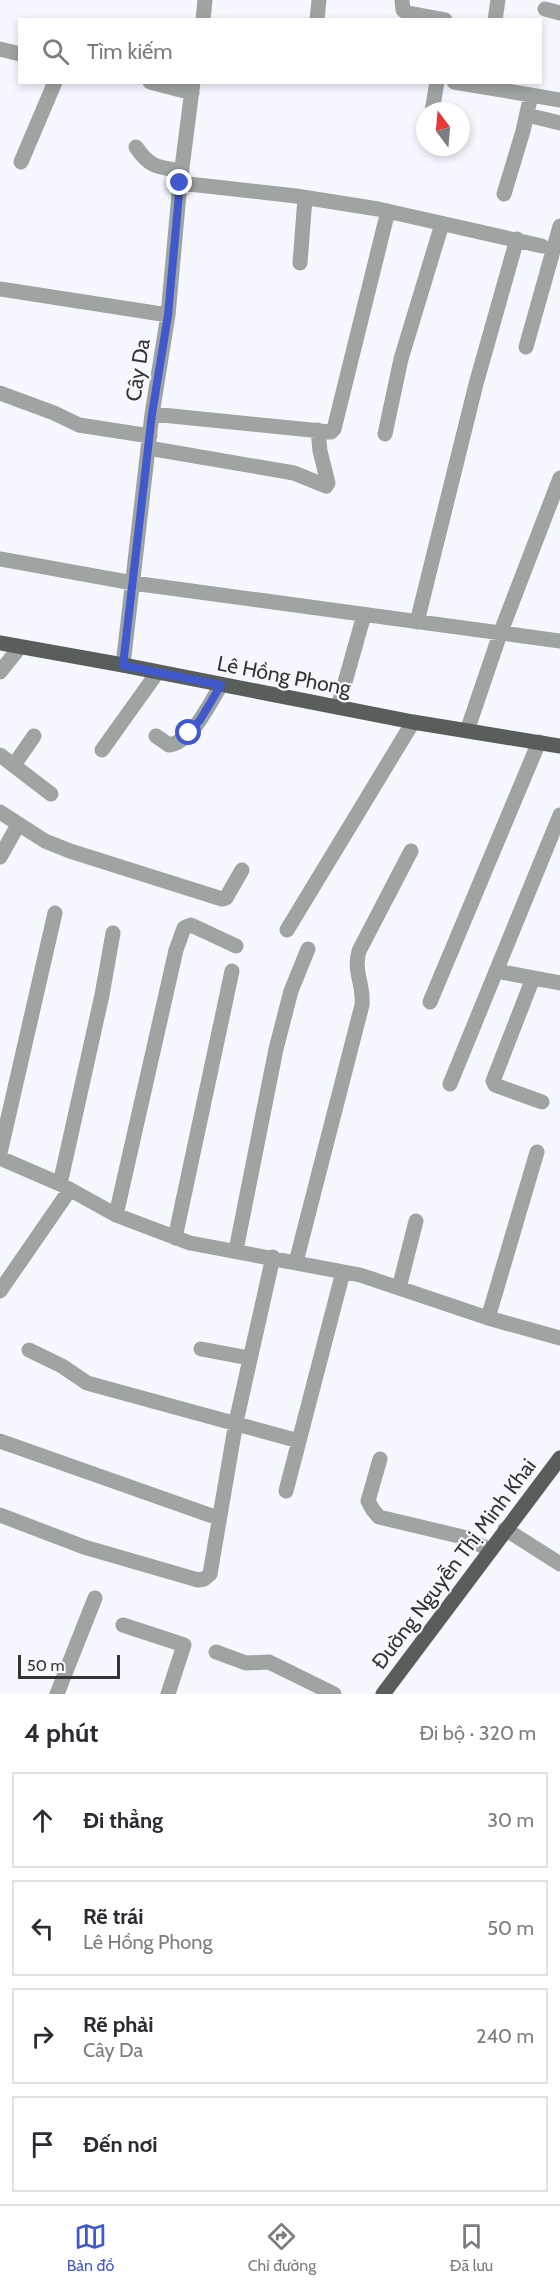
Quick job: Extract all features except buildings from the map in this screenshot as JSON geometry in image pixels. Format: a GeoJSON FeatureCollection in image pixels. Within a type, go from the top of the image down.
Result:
{"type":"FeatureCollection","features":[{"type":"Feature","properties":{"kind":"main road","name":"Lê Hồng Phong"},"geometry":{"type":"LineString","coordinates":[[0,644],[123,665],[413,722],[560,746]]}},
{"type":"Feature","properties":{"kind":"main road","name":"Đường Nguyễn Thị Minh Khai"},"geometry":{"type":"LineString","coordinates":[[382,1694],[560,1458]]}},
{"type":"Feature","properties":{"kind":"street"},"geometry":{"type":"LineString","coordinates":[[203,18],[206,0]]}},
{"type":"Feature","properties":{"kind":"street"},"geometry":{"type":"LineString","coordinates":[[317,18],[319,0]]}},
{"type":"Feature","properties":{"kind":"street"},"geometry":{"type":"LineString","coordinates":[[402,0],[403,10],[407,14],[432,18]]}},
{"type":"Feature","properties":{"kind":"street"},"geometry":{"type":"LineString","coordinates":[[495,18],[498,0]]}},
{"type":"Feature","properties":{"kind":"street"},"geometry":{"type":"LineString","coordinates":[[0,49],[18,54]]}},
{"type":"Feature","properties":{"kind":"street"},"geometry":{"type":"LineString","coordinates":[[21,162],[54,84]]}},
{"type":"Feature","properties":{"kind":"street"},"geometry":{"type":"LineString","coordinates":[[164,84],[193,88]]}},
{"type":"Feature","properties":{"kind":"street"},"geometry":{"type":"LineString","coordinates":[[434,102],[437,84]]}},
{"type":"Feature","properties":{"kind":"street"},"geometry":{"type":"LineString","coordinates":[[488,85],[560,100]]}},
{"type":"Feature","properties":{"kind":"street","name":"Cây Da"},"geometry":{"type":"LineString","coordinates":[[123,665],[152,414],[168,315],[181,177],[193,88]]}},
{"type":"Feature","properties":{"kind":"street"},"geometry":{"type":"LineString","coordinates":[[504,194],[531,95]]}},
{"type":"Feature","properties":{"kind":"street"},"geometry":{"type":"LineString","coordinates":[[527,115],[560,123]]}},
{"type":"Feature","properties":{"kind":"street"},"geometry":{"type":"LineString","coordinates":[[136,147],[145,160],[181,177],[388,211],[542,246]]}},
{"type":"Feature","properties":{"kind":"street"},"geometry":{"type":"LineString","coordinates":[[300,263],[305,198]]}},
{"type":"Feature","properties":{"kind":"street"},"geometry":{"type":"LineString","coordinates":[[152,414],[331,432],[336,424],[388,211]]}},
{"type":"Feature","properties":{"kind":"street"},"geometry":{"type":"LineString","coordinates":[[385,434],[401,359],[442,224]]}},
{"type":"Feature","properties":{"kind":"street"},"geometry":{"type":"LineString","coordinates":[[526,347],[560,226]]}},
{"type":"Feature","properties":{"kind":"street"},"geometry":{"type":"LineString","coordinates":[[417,622],[476,384],[517,239]]}},
{"type":"Feature","properties":{"kind":"street"},"geometry":{"type":"LineString","coordinates":[[0,289],[168,315]]}},
{"type":"Feature","properties":{"kind":"street"},"geometry":{"type":"LineString","coordinates":[[0,393],[79,425],[294,473],[326,486],[328,483],[320,451],[318,430]]}},
{"type":"Feature","properties":{"kind":"street"},"geometry":{"type":"LineString","coordinates":[[467,731],[500,634],[560,478]]}},
{"type":"Feature","properties":{"kind":"street"},"geometry":{"type":"LineString","coordinates":[[0,559],[132,583],[560,641]]}},
{"type":"Feature","properties":{"kind":"street"},"geometry":{"type":"LineString","coordinates":[[338,707],[364,615]]}},
{"type":"Feature","properties":{"kind":"street"},"geometry":{"type":"LineString","coordinates":[[0,672],[20,647]]}},
{"type":"Feature","properties":{"kind":"street"},"geometry":{"type":"LineString","coordinates":[[102,750],[157,673]]}},
{"type":"Feature","properties":{"kind":"street"},"geometry":{"type":"LineString","coordinates":[[156,736],[169,745],[181,741],[200,720],[221,685]]}},
{"type":"Feature","properties":{"kind":"street"},"geometry":{"type":"LineString","coordinates":[[286,930],[413,722]]}},
{"type":"Feature","properties":{"kind":"street"},"geometry":{"type":"LineString","coordinates":[[14,765],[34,736]]}},
{"type":"Feature","properties":{"kind":"street"},"geometry":{"type":"LineString","coordinates":[[430,1002],[539,742]]}},
{"type":"Feature","properties":{"kind":"street"},"geometry":{"type":"LineString","coordinates":[[0,755],[51,794]]}},
{"type":"Feature","properties":{"kind":"street"},"geometry":{"type":"LineString","coordinates":[[0,812],[45,841],[70,852],[222,899],[229,894],[242,870]]}},
{"type":"Feature","properties":{"kind":"street"},"geometry":{"type":"LineString","coordinates":[[450,1084],[560,815]]}},
{"type":"Feature","properties":{"kind":"street"},"geometry":{"type":"LineString","coordinates":[[0,857],[18,825]]}},
{"type":"Feature","properties":{"kind":"street"},"geometry":{"type":"LineString","coordinates":[[296,1262],[362,1005],[363,991],[356,963],[359,951],[411,851]]}},
{"type":"Feature","properties":{"kind":"street"},"geometry":{"type":"LineString","coordinates":[[0,1153],[55,913]]}},
{"type":"Feature","properties":{"kind":"street"},"geometry":{"type":"LineString","coordinates":[[116,1215],[166,995],[184,928],[191,925],[237,946]]}},
{"type":"Feature","properties":{"kind":"street"},"geometry":{"type":"LineString","coordinates":[[0,1291],[65,1188],[113,933]]}},
{"type":"Feature","properties":{"kind":"street"},"geometry":{"type":"LineString","coordinates":[[236,1250],[276,1049],[291,991],[308,949]]}},
{"type":"Feature","properties":{"kind":"street"},"geometry":{"type":"LineString","coordinates":[[175,1238],[232,971]]}},
{"type":"Feature","properties":{"kind":"street"},"geometry":{"type":"LineString","coordinates":[[496,971],[560,983]]}},
{"type":"Feature","properties":{"kind":"street"},"geometry":{"type":"LineString","coordinates":[[533,978],[494,1081],[495,1085],[501,1089],[542,1102]]}},
{"type":"Feature","properties":{"kind":"street"},"geometry":{"type":"LineString","coordinates":[[488,1318],[537,1152]]}},
{"type":"Feature","properties":{"kind":"street"},"geometry":{"type":"LineString","coordinates":[[0,1158],[116,1215],[175,1238],[201,1246],[236,1250],[360,1275],[488,1318],[560,1338]]}},
{"type":"Feature","properties":{"kind":"street"},"geometry":{"type":"LineString","coordinates":[[399,1288],[416,1221]]}},
{"type":"Feature","properties":{"kind":"street"},"geometry":{"type":"LineString","coordinates":[[0,1515],[84,1547],[198,1580],[210,1574],[236,1422],[273,1257]]}},
{"type":"Feature","properties":{"kind":"street"},"geometry":{"type":"LineString","coordinates":[[286,1491],[342,1272]]}},
{"type":"Feature","properties":{"kind":"street"},"geometry":{"type":"LineString","coordinates":[[201,1349],[249,1358]]}},
{"type":"Feature","properties":{"kind":"street"},"geometry":{"type":"LineString","coordinates":[[29,1350],[62,1366],[87,1383],[299,1441]]}},
{"type":"Feature","properties":{"kind":"street"},"geometry":{"type":"LineString","coordinates":[[0,1441],[218,1518]]}},
{"type":"Feature","properties":{"kind":"street"},"geometry":{"type":"LineString","coordinates":[[380,1459],[368,1501],[379,1516],[463,1537],[491,1550]]}},
{"type":"Feature","properties":{"kind":"street"},"geometry":{"type":"LineString","coordinates":[[505,1529],[560,1564]]}},
{"type":"Feature","properties":{"kind":"street"},"geometry":{"type":"LineString","coordinates":[[57,1694],[95,1598]]}},
{"type":"Feature","properties":{"kind":"street"},"geometry":{"type":"LineString","coordinates":[[123,1624],[184,1645],[168,1694]]}},
{"type":"Feature","properties":{"kind":"street"},"geometry":{"type":"LineString","coordinates":[[216,1652],[246,1663],[269,1662],[334,1694]]}},
{"type":"Feature","properties":{"kind":"route"},"geometry":{"type":"LineString","coordinates":[[180,183],[168,315],[152,414],[123,665],[221,685],[200,720],[189,733]]}}]}
